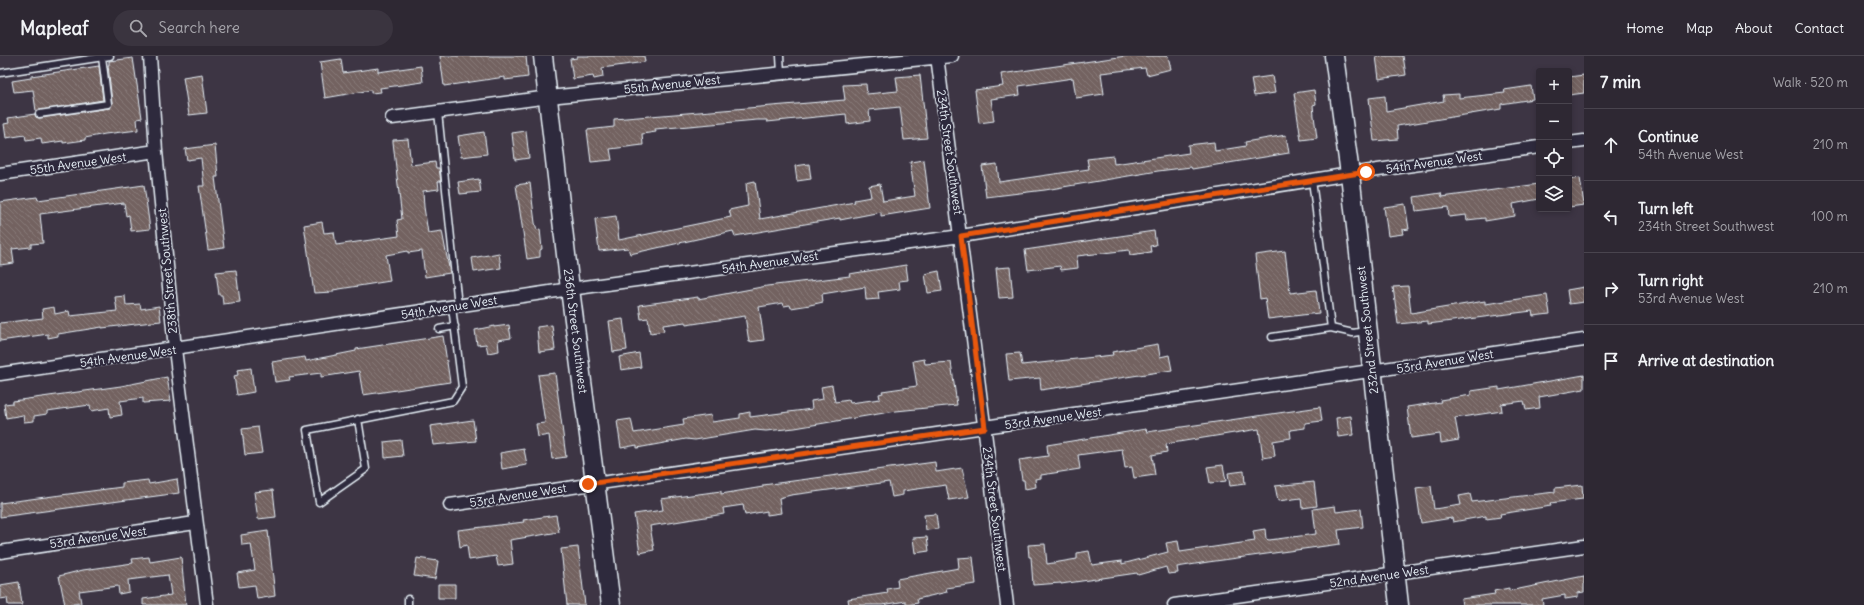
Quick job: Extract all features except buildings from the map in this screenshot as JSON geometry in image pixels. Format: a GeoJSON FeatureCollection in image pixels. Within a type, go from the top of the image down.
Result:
{"type":"FeatureCollection","features":[{"type":"Feature","properties":{"kind":"main road","name":"236th Street Southwest"},"geometry":{"type":"LineString","coordinates":[[544,56],[570,288],[611,605]]}},
{"type":"Feature","properties":{"kind":"main road","name":"232nd Street Southwest"},"geometry":{"type":"LineString","coordinates":[[1334,56],[1350,174],[1394,574],[1399,605]]}},
{"type":"Feature","properties":{"kind":"street","name":"238th Street Southwest"},"geometry":{"type":"LineString","coordinates":[[150,56],[156,151],[175,349],[195,523],[207,605]]}},
{"type":"Feature","properties":{"kind":"street","name":"55th Avenue West"},"geometry":{"type":"LineString","coordinates":[[392,118],[549,98],[952,56]]}},
{"type":"Feature","properties":{"kind":"street","name":"234th Street Southwest"},"geometry":{"type":"LineString","coordinates":[[937,57],[1007,605]]}},
{"type":"Feature","properties":{"kind":"street"},"geometry":{"type":"LineString","coordinates":[[1572,143],[1584,141]]}},
{"type":"Feature","properties":{"kind":"street","name":"54th Avenue West"},"geometry":{"type":"LineString","coordinates":[[0,374],[175,349],[570,288],[961,236],[1350,174],[1536,147]]}},
{"type":"Feature","properties":{"kind":"street","name":"55th Avenue West"},"geometry":{"type":"LineString","coordinates":[[0,174],[156,151]]}},
{"type":"Feature","properties":{"kind":"street","name":"53rd Avenue West"},"geometry":{"type":"LineString","coordinates":[[450,505],[1584,340]]}},
{"type":"Feature","properties":{"kind":"street","name":"53rd Avenue West"},"geometry":{"type":"LineString","coordinates":[[0,552],[195,523]]}},
{"type":"Feature","properties":{"kind":"street","name":"52nd Avenue West"},"geometry":{"type":"LineString","coordinates":[[1174,605],[1584,546]]}},
{"type":"Feature","properties":{"kind":"street"},"geometry":{"type":"LineString","coordinates":[[1233,605],[1243,595]]}},
{"type":"Feature","properties":{"kind":"lane"},"geometry":{"type":"LineString","coordinates":[[0,73],[110,56]]}},
{"type":"Feature","properties":{"kind":"lane"},"geometry":{"type":"LineString","coordinates":[[780,56],[781,73]]}},
{"type":"Feature","properties":{"kind":"lane"},"geometry":{"type":"LineString","coordinates":[[39,114],[108,104],[102,57]]}},
{"type":"Feature","properties":{"kind":"lane"},"geometry":{"type":"LineString","coordinates":[[358,419],[366,469],[319,502],[307,430],[358,419],[452,401],[462,387],[455,326],[455,306],[438,112]]}},
{"type":"Feature","properties":{"kind":"lane"},"geometry":{"type":"LineString","coordinates":[[1312,180],[1331,328]]}},
{"type":"Feature","properties":{"kind":"lane"},"geometry":{"type":"LineString","coordinates":[[439,329],[455,326]]}},
{"type":"Feature","properties":{"kind":"lane"},"geometry":{"type":"LineString","coordinates":[[1272,337],[1331,328],[1353,333],[1367,331]]}},
{"type":"Feature","properties":{"kind":"route"},"geometry":{"type":"LineString","coordinates":[[588,484],[985,428],[961,236],[1366,172]]}}]}
